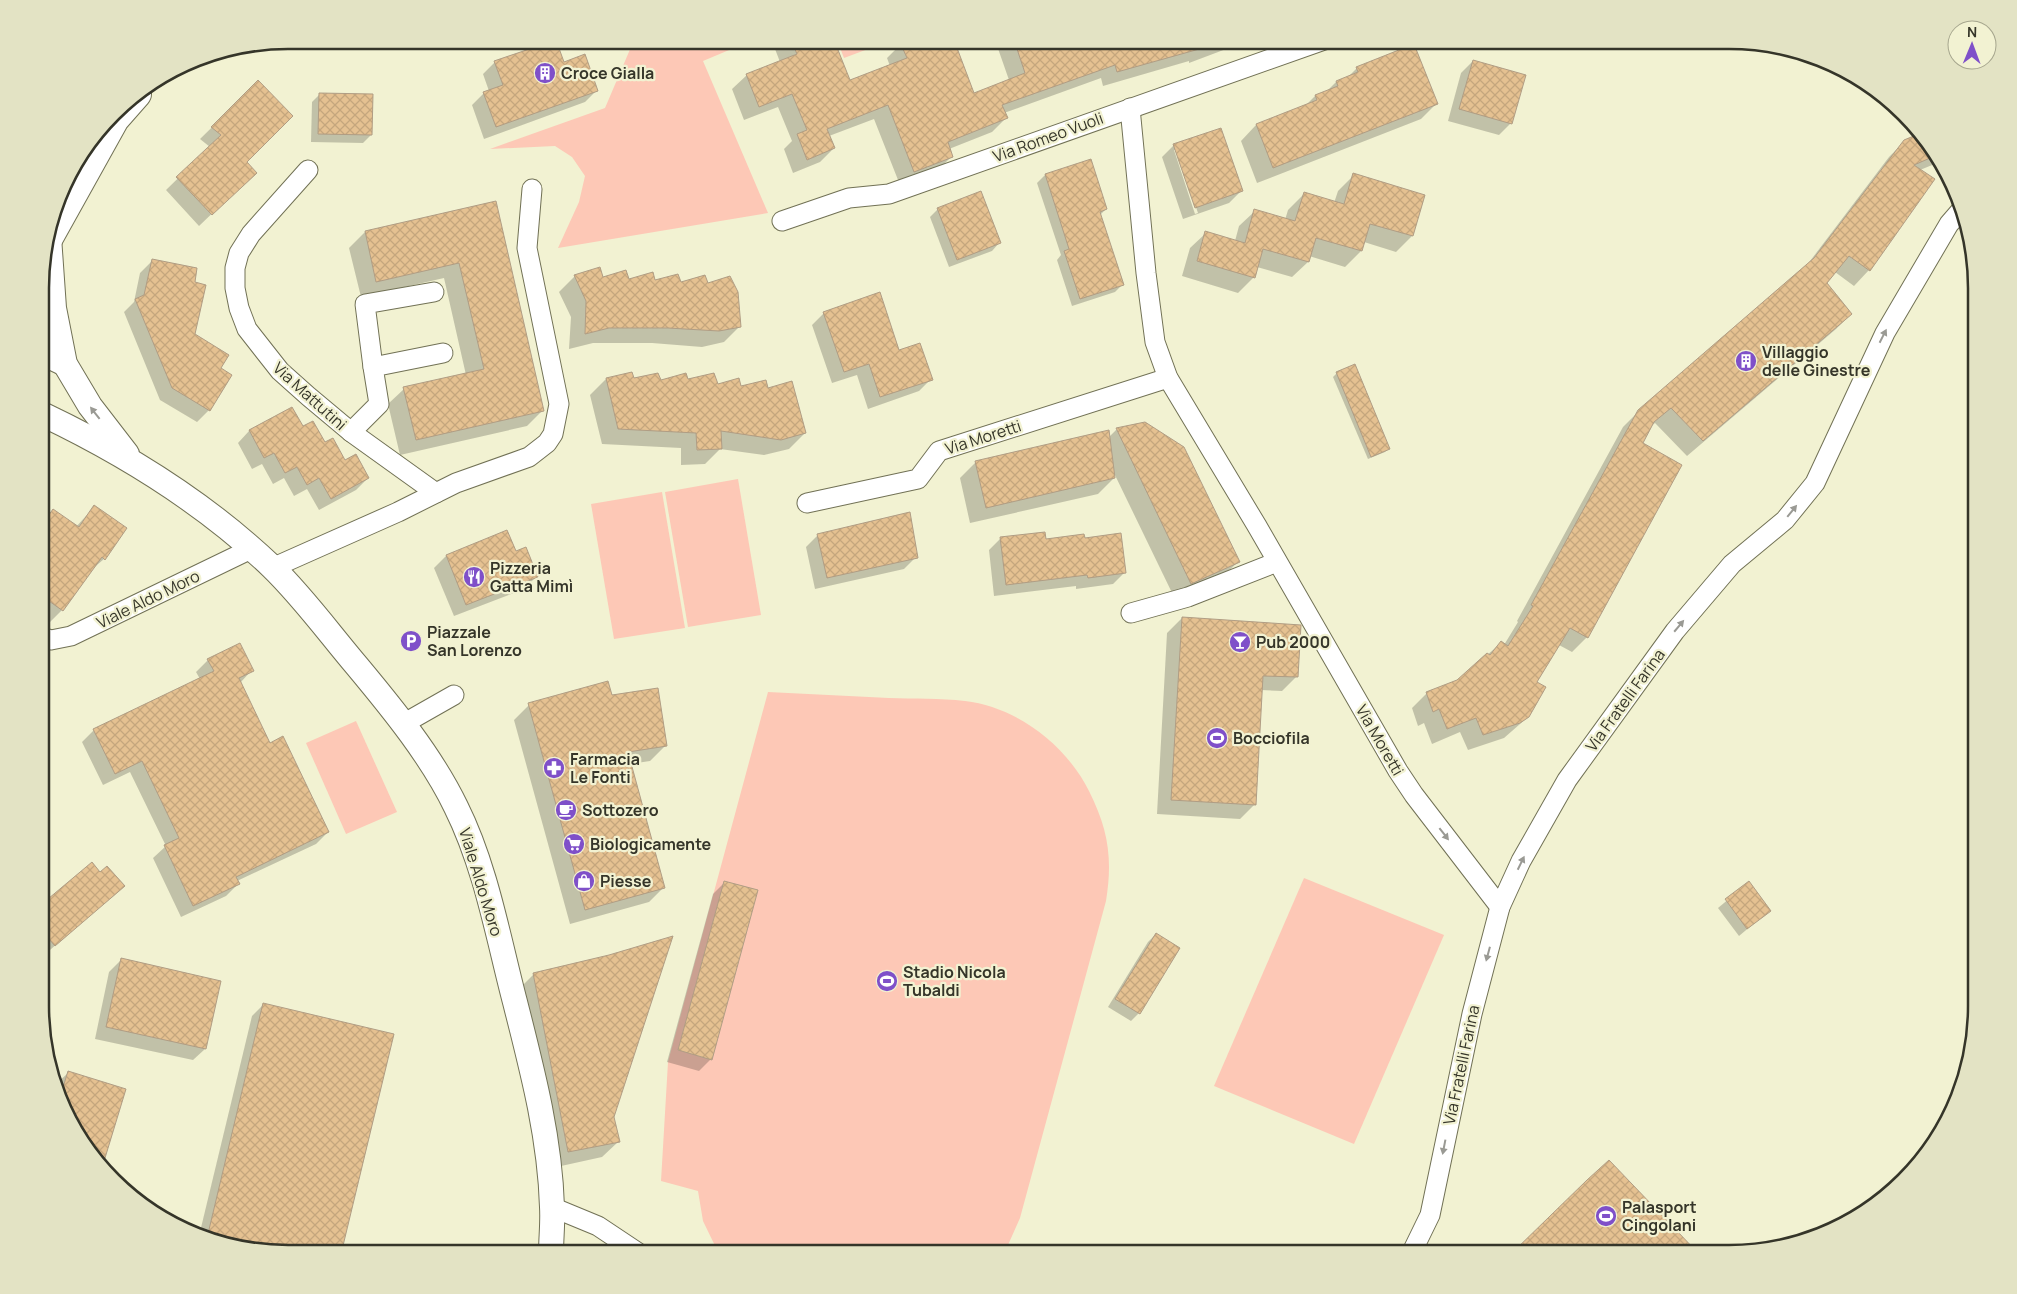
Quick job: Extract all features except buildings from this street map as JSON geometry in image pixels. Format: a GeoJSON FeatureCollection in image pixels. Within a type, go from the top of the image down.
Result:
{"type":"FeatureCollection","features":[{"type":"Feature","properties":{"kind":"main road"},"geometry":{"type":"LineString","coordinates":[[58,222],[110,128]]}},
{"type":"Feature","properties":{"kind":"street","name":"Via Romeo Vuoli"},"geometry":{"type":"LineString","coordinates":[[782,221],[849,198],[889,194],[1294,49]]}},
{"type":"Feature","properties":{"kind":"street","name":"Via Moretti"},"geometry":{"type":"LineString","coordinates":[[1130,108],[1146,273],[1154,334],[1168,378],[1398,771],[1414,795],[1500,907]]}},
{"type":"Feature","properties":{"kind":"street","name":"Via Mattutini"},"geometry":{"type":"LineString","coordinates":[[308,170],[251,234],[239,253],[235,268],[235,288],[239,308],[247,329],[280,372],[351,432],[436,493]]}},
{"type":"Feature","properties":{"kind":"street"},"geometry":{"type":"LineString","coordinates":[[272,568],[436,493],[480,474],[529,457],[547,443],[556,426],[558,404],[557,389],[527,248],[532,189]]}},
{"type":"Feature","properties":{"kind":"street","name":"Via Fratelli Farina"},"geometry":{"type":"LineString","coordinates":[[1415,1245],[1430,1215],[1472,1014],[1500,907],[1521,861],[1567,780],[1675,631],[1732,564],[1785,520],[1815,483],[1884,333],[1949,224],[1957,215]]}},
{"type":"Feature","properties":{"kind":"street","name":"Viale Aldo Moro"},"geometry":{"type":"LineString","coordinates":[[50,264],[54,308],[65,364],[90,406],[136,466]]}},
{"type":"Feature","properties":{"kind":"street"},"geometry":{"type":"LineString","coordinates":[[351,432],[379,404],[365,304],[434,292]]}},
{"type":"Feature","properties":{"kind":"street"},"geometry":{"type":"LineString","coordinates":[[373,367],[443,353]]}},
{"type":"Feature","properties":{"kind":"street"},"geometry":{"type":"LineString","coordinates":[[49,357],[65,364]]}},
{"type":"Feature","properties":{"kind":"street","name":"Via Moretti"},"geometry":{"type":"LineString","coordinates":[[807,502],[918,479],[939,451],[1168,378]]}},
{"type":"Feature","properties":{"kind":"street","name":"Viale Aldo Moro"},"geometry":{"type":"LineString","coordinates":[[49,417],[77,431],[190,500],[272,568],[295,591],[389,704],[443,782],[457,807],[482,876],[538,1096],[548,1150],[552,1207],[551,1245]]}},
{"type":"Feature","properties":{"kind":"street","name":"Viale Aldo Moro"},"geometry":{"type":"LineString","coordinates":[[49,639],[71,636],[251,549]]}},
{"type":"Feature","properties":{"kind":"street"},"geometry":{"type":"LineString","coordinates":[[1131,612],[1188,597],[1277,562]]}},
{"type":"Feature","properties":{"kind":"street"},"geometry":{"type":"LineString","coordinates":[[403,724],[454,695]]}},
{"type":"Feature","properties":{"kind":"street"},"geometry":{"type":"LineString","coordinates":[[552,1207],[598,1226],[626,1245]]}},
{"type":"Feature","properties":{"kind":"shaded area"},"geometry":{"type":"Polygon","coordinates":[[[630,49],[732,49],[703,61],[768,213],[558,248],[579,202],[585,176],[572,157],[555,146],[490,149],[605,108],[630,49]]]}},
{"type":"Feature","properties":{"kind":"shaded area"},"geometry":{"type":"Polygon","coordinates":[[[840,49],[868,49],[844,58],[840,49]]]}},
{"type":"Feature","properties":{"kind":"shaded area"},"geometry":{"type":"Polygon","coordinates":[[[738,479],[761,615],[688,627],[665,492],[738,479]]]}},
{"type":"Feature","properties":{"kind":"shaded area"},"geometry":{"type":"Polygon","coordinates":[[[662,492],[685,628],[614,639],[591,504],[662,492]]]}},
{"type":"Feature","properties":{"kind":"shaded area","name":"Stadio Nicola Tubaldi"},"geometry":{"type":"Polygon","coordinates":[[[768,692],[956,700],[984,705],[1003,711],[1038,731],[1067,758],[1079,774],[1089,791],[1105,831],[1109,857],[1106,901],[1020,1218],[1008,1245],[715,1245],[703,1221],[698,1191],[661,1181],[668,1062],[768,692]]]}},
{"type":"Feature","properties":{"kind":"shaded area"},"geometry":{"type":"Polygon","coordinates":[[[356,721],[397,812],[346,834],[306,743],[356,721]]]}},
{"type":"Feature","properties":{"kind":"shaded area"},"geometry":{"type":"Polygon","coordinates":[[[49,773],[50,779],[49,805],[49,773]]]}},
{"type":"Feature","properties":{"kind":"shaded area"},"geometry":{"type":"Polygon","coordinates":[[[1304,878],[1444,935],[1354,1144],[1214,1086],[1304,878]]]}},
{"type":"Feature","properties":{"kind":"place","name":"Croce Gialla"},"geometry":{"type":"Point","coordinates":[545,73]}},
{"type":"Feature","properties":{"kind":"place","name":"Villaggio delle Ginestre"},"geometry":{"type":"Point","coordinates":[1746,361]}},
{"type":"Feature","properties":{"kind":"place","name":"Pizzeria Gatta Mimì"},"geometry":{"type":"Point","coordinates":[474,577]}},
{"type":"Feature","properties":{"kind":"place","name":"Piazzale San Lorenzo"},"geometry":{"type":"Point","coordinates":[411,641]}},
{"type":"Feature","properties":{"kind":"place","name":"Pub 2000"},"geometry":{"type":"Point","coordinates":[1240,642]}},
{"type":"Feature","properties":{"kind":"place","name":"Bocciofila"},"geometry":{"type":"Point","coordinates":[1217,738]}},
{"type":"Feature","properties":{"kind":"place","name":"Farmacia Le Fonti"},"geometry":{"type":"Point","coordinates":[554,768]}},
{"type":"Feature","properties":{"kind":"place","name":"Sottozero"},"geometry":{"type":"Point","coordinates":[566,810]}},
{"type":"Feature","properties":{"kind":"place","name":"Biologicamente"},"geometry":{"type":"Point","coordinates":[574,844]}},
{"type":"Feature","properties":{"kind":"place","name":"Piesse"},"geometry":{"type":"Point","coordinates":[584,881]}},
{"type":"Feature","properties":{"kind":"place","name":"Stadio Nicola Tubaldi"},"geometry":{"type":"Point","coordinates":[887,981]}},
{"type":"Feature","properties":{"kind":"place","name":"Palasport Cingolani"},"geometry":{"type":"Point","coordinates":[1606,1216]}}]}
